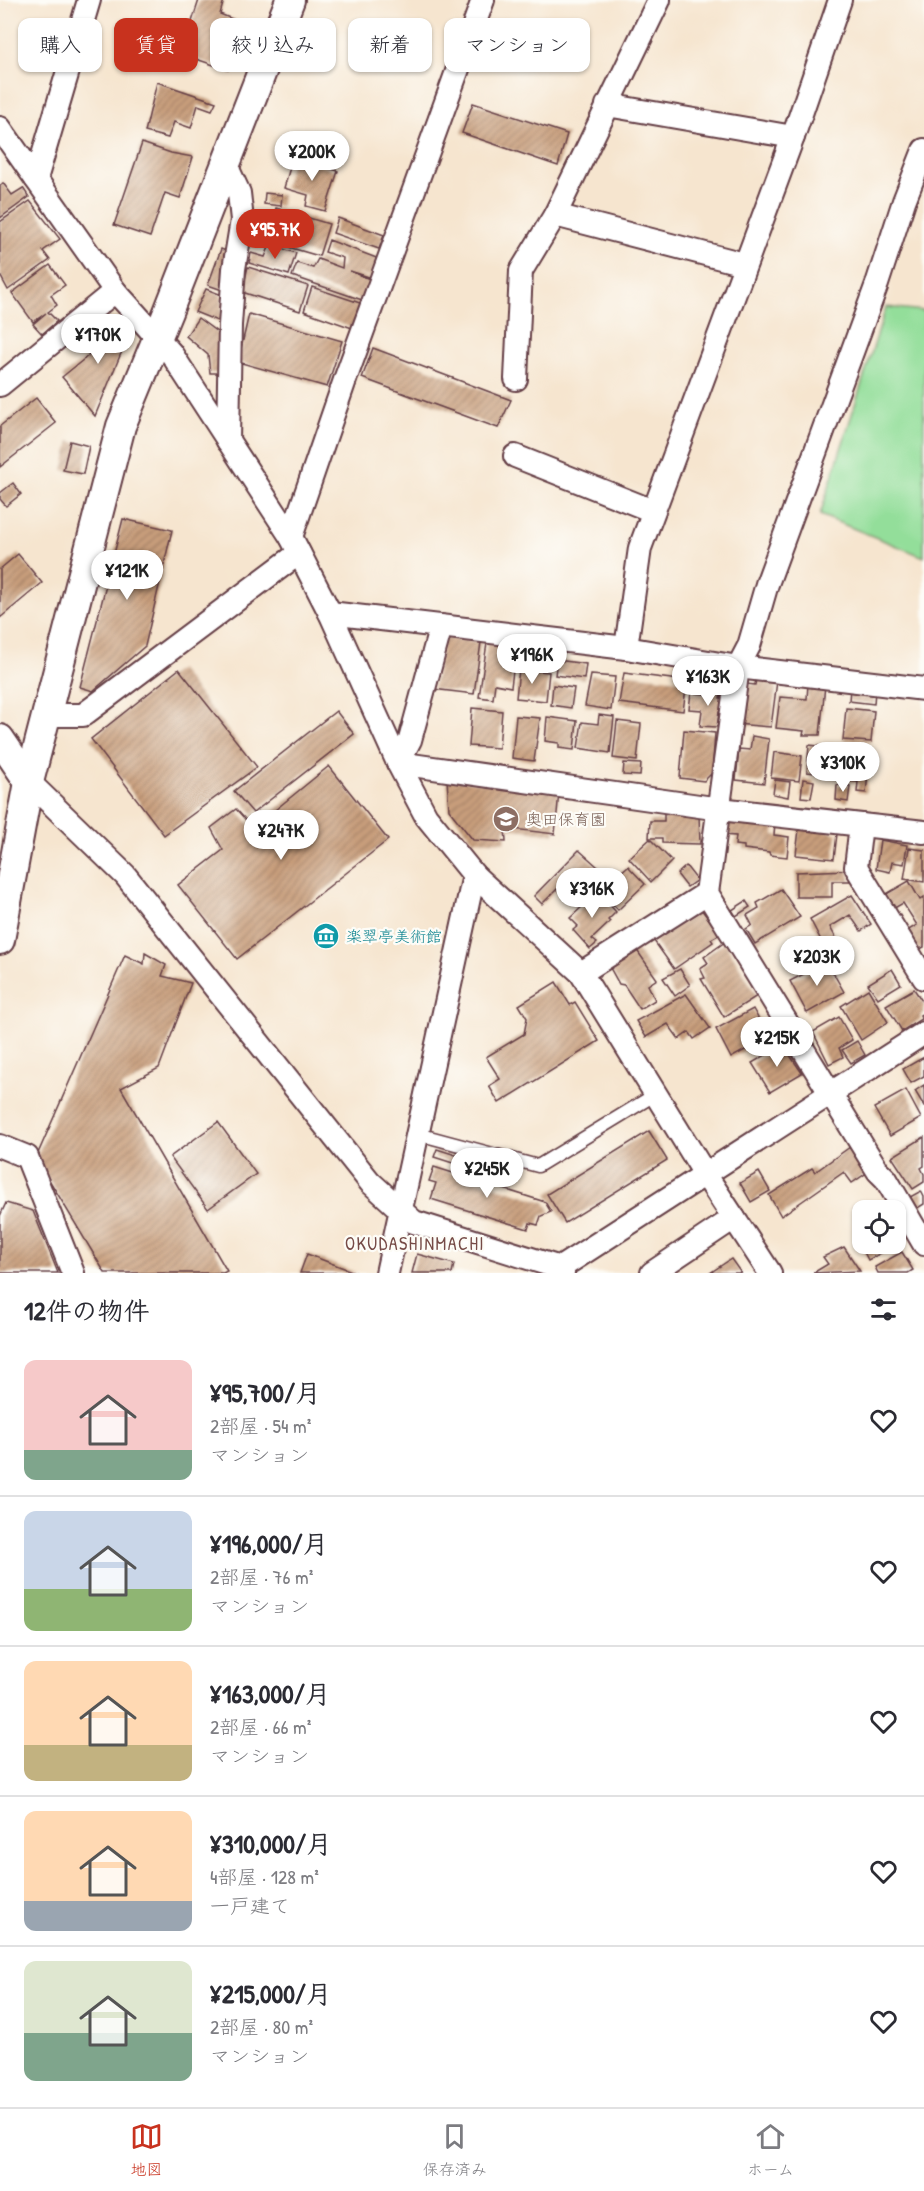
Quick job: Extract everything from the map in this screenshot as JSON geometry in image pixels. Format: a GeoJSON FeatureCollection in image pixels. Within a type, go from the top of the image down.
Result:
{"type":"FeatureCollection","features":[{"type":"Feature","properties":{"kind":"street"},"geometry":{"type":"LineString","coordinates":[[36,179],[89,0]]}},
{"type":"Feature","properties":{"kind":"street"},"geometry":{"type":"LineString","coordinates":[[0,940],[29,782],[122,426],[290,0]]}},
{"type":"Feature","properties":{"kind":"street"},"geometry":{"type":"LineString","coordinates":[[46,715],[83,715],[295,545],[346,377],[483,0]]}},
{"type":"Feature","properties":{"kind":"street"},"geometry":{"type":"LineString","coordinates":[[516,379],[521,271],[555,215],[659,0]]}},
{"type":"Feature","properties":{"kind":"street"},"geometry":{"type":"LineString","coordinates":[[626,648],[639,548],[793,137],[840,0]]}},
{"type":"Feature","properties":{"kind":"street"},"geometry":{"type":"LineString","coordinates":[[607,105],[793,137]]}},
{"type":"Feature","properties":{"kind":"street"},"geometry":{"type":"LineString","coordinates":[[0,128],[115,291],[171,353],[295,545],[330,613],[398,764],[426,816],[474,875],[581,973],[705,1174],[770,1273]]}},
{"type":"Feature","properties":{"kind":"street"},"geometry":{"type":"LineString","coordinates":[[924,150],[767,584],[749,646],[738,667],[707,894],[829,1095],[878,1171],[886,1179],[924,1244]]}},
{"type":"Feature","properties":{"kind":"street"},"geometry":{"type":"LineString","coordinates":[[226,165],[238,194],[242,220],[234,269],[230,325],[228,441]]}},
{"type":"Feature","properties":{"kind":"street"},"geometry":{"type":"LineString","coordinates":[[555,215],[744,264]]}},
{"type":"Feature","properties":{"kind":"street"},"geometry":{"type":"LineString","coordinates":[[0,385],[115,291]]}},
{"type":"Feature","properties":{"kind":"street"},"geometry":{"type":"LineString","coordinates":[[515,456],[653,511]]}},
{"type":"Feature","properties":{"kind":"street"},"geometry":{"type":"LineString","coordinates":[[330,613],[626,648],[738,667],[924,689]]}},
{"type":"Feature","properties":{"kind":"street"},"geometry":{"type":"LineString","coordinates":[[398,764],[410,740],[441,626]]}},
{"type":"Feature","properties":{"kind":"street"},"geometry":{"type":"LineString","coordinates":[[0,739],[29,782],[125,875],[370,1182],[414,1222],[562,1271],[705,1174],[924,1033]]}},
{"type":"Feature","properties":{"kind":"street"},"geometry":{"type":"LineString","coordinates":[[398,764],[720,809],[924,832]]}},
{"type":"Feature","properties":{"kind":"street"},"geometry":{"type":"LineString","coordinates":[[861,825],[856,867],[924,978]]}},
{"type":"Feature","properties":{"kind":"street"},"geometry":{"type":"LineString","coordinates":[[387,1273],[474,875]]}},
{"type":"Feature","properties":{"kind":"street"},"geometry":{"type":"LineString","coordinates":[[581,973],[707,894]]}},
{"type":"Feature","properties":{"kind":"street"},"geometry":{"type":"LineString","coordinates":[[0,1146],[27,1157],[73,1273]]}},
{"type":"Feature","properties":{"kind":"street"},"geometry":{"type":"LineString","coordinates":[[652,1273],[734,1218]]}},
{"type":"Feature","properties":{"kind":"lane"},"geometry":{"type":"LineString","coordinates":[[418,1134],[538,1166],[656,1094]]}},
{"type":"Feature","properties":{"kind":"green space"},"geometry":{"type":"Polygon","coordinates":[[[886,307],[924,311],[924,557],[820,515],[886,307]]]}},
{"type":"Feature","properties":{"kind":"building"},"geometry":{"type":"Polygon","coordinates":[[[199,0],[224,0],[220,14],[230,18],[210,18],[210,64],[198,60],[198,18],[193,18],[199,0]]]}},
{"type":"Feature","properties":{"kind":"building"},"geometry":{"type":"Polygon","coordinates":[[[157,82],[216,102],[212,110],[198,105],[191,128],[174,122],[168,138],[145,132],[157,82]]]}},
{"type":"Feature","properties":{"kind":"building"},"geometry":{"type":"Polygon","coordinates":[[[473,103],[567,134],[558,166],[462,133],[473,103]]]}},
{"type":"Feature","properties":{"kind":"building"},"geometry":{"type":"Polygon","coordinates":[[[142,143],[171,153],[193,157],[180,198],[165,193],[150,237],[114,225],[142,143]]]}},
{"type":"Feature","properties":{"kind":"building"},"geometry":{"type":"Polygon","coordinates":[[[293,157],[338,171],[325,211],[306,206],[308,195],[284,188],[293,157]]]}},
{"type":"Feature","properties":{"kind":"building"},"geometry":{"type":"Polygon","coordinates":[[[3,183],[12,195],[23,188],[29,197],[0,218],[0,186],[3,183]]]}},
{"type":"Feature","properties":{"kind":"building"},"geometry":{"type":"Polygon","coordinates":[[[265,193],[282,195],[281,206],[264,204],[265,193]]]}},
{"type":"Feature","properties":{"kind":"building"},"geometry":{"type":"Polygon","coordinates":[[[30,201],[60,239],[43,251],[50,260],[8,290],[0,275],[0,222],[30,201]]]}},
{"type":"Feature","properties":{"kind":"building"},"geometry":{"type":"Polygon","coordinates":[[[276,208],[329,224],[319,256],[281,245],[284,234],[270,229],[276,208]]]}},
{"type":"Feature","properties":{"kind":"building"},"geometry":{"type":"Polygon","coordinates":[[[338,218],[384,235],[379,249],[333,233],[338,218]]]}},
{"type":"Feature","properties":{"kind":"building"},"geometry":{"type":"Polygon","coordinates":[[[259,232],[276,235],[274,244],[257,240],[259,232]]]}},
{"type":"Feature","properties":{"kind":"building"},"geometry":{"type":"Polygon","coordinates":[[[329,240],[379,259],[372,278],[350,271],[372,280],[365,301],[292,276],[297,263],[313,268],[318,259],[342,268],[343,258],[325,252],[329,240]]]}},
{"type":"Feature","properties":{"kind":"building"},"geometry":{"type":"Polygon","coordinates":[[[270,245],[296,253],[289,275],[249,263],[251,253],[265,257],[270,245]]]}},
{"type":"Feature","properties":{"kind":"building"},"geometry":{"type":"Polygon","coordinates":[[[221,249],[226,251],[225,291],[208,285],[221,249]]]}},
{"type":"Feature","properties":{"kind":"building"},"geometry":{"type":"Polygon","coordinates":[[[50,265],[65,285],[51,295],[57,305],[48,312],[57,321],[42,334],[33,324],[46,313],[33,322],[12,293],[50,265]]]}},
{"type":"Feature","properties":{"kind":"building"},"geometry":{"type":"Polygon","coordinates":[[[248,267],[308,286],[300,311],[242,292],[248,267]]]}},
{"type":"Feature","properties":{"kind":"building"},"geometry":{"type":"Polygon","coordinates":[[[312,287],[363,304],[355,329],[304,311],[312,287]]]}},
{"type":"Feature","properties":{"kind":"building"},"geometry":{"type":"Polygon","coordinates":[[[206,289],[222,295],[222,323],[195,312],[206,289]]]}},
{"type":"Feature","properties":{"kind":"building"},"geometry":{"type":"Polygon","coordinates":[[[249,314],[342,341],[327,387],[238,362],[249,314]]]}},
{"type":"Feature","properties":{"kind":"building"},"geometry":{"type":"Polygon","coordinates":[[[198,318],[221,335],[221,373],[210,373],[208,355],[186,336],[198,318]]]}},
{"type":"Feature","properties":{"kind":"building"},"geometry":{"type":"Polygon","coordinates":[[[115,319],[129,334],[95,416],[62,377],[89,355],[82,344],[115,319]]]}},
{"type":"Feature","properties":{"kind":"building"},"geometry":{"type":"Polygon","coordinates":[[[373,348],[511,400],[498,428],[362,378],[373,348]]]}},
{"type":"Feature","properties":{"kind":"building"},"geometry":{"type":"Polygon","coordinates":[[[36,398],[56,423],[0,467],[0,426],[36,398]]]}},
{"type":"Feature","properties":{"kind":"building"},"geometry":{"type":"Polygon","coordinates":[[[70,441],[89,446],[83,474],[63,470],[70,441]]]}},
{"type":"Feature","properties":{"kind":"building"},"geometry":{"type":"Polygon","coordinates":[[[13,483],[21,494],[6,506],[0,499],[0,493],[13,483]]]}},
{"type":"Feature","properties":{"kind":"building"},"geometry":{"type":"Polygon","coordinates":[[[123,519],[172,530],[145,646],[93,691],[80,687],[123,519]]]}},
{"type":"Feature","properties":{"kind":"building"},"geometry":{"type":"Polygon","coordinates":[[[18,554],[42,583],[0,618],[0,569],[18,554]]]}},
{"type":"Feature","properties":{"kind":"building"},"geometry":{"type":"Polygon","coordinates":[[[444,638],[481,642],[474,694],[433,689],[444,638]]]}},
{"type":"Feature","properties":{"kind":"building"},"geometry":{"type":"Polygon","coordinates":[[[487,643],[516,647],[511,687],[495,684],[493,699],[479,697],[487,643]]]}},
{"type":"Feature","properties":{"kind":"building"},"geometry":{"type":"Polygon","coordinates":[[[557,660],[586,664],[584,679],[555,675],[557,660]]]}},
{"type":"Feature","properties":{"kind":"building"},"geometry":{"type":"Polygon","coordinates":[[[179,669],[257,767],[164,835],[91,739],[179,669]]]}},
{"type":"Feature","properties":{"kind":"building"},"geometry":{"type":"Polygon","coordinates":[[[519,669],[549,672],[546,701],[516,698],[519,669]]]}},
{"type":"Feature","properties":{"kind":"building"},"geometry":{"type":"Polygon","coordinates":[[[624,673],[687,681],[683,711],[619,703],[624,673]]]}},
{"type":"Feature","properties":{"kind":"building"},"geometry":{"type":"Polygon","coordinates":[[[591,675],[615,677],[611,710],[585,706],[591,675]]]}},
{"type":"Feature","properties":{"kind":"building"},"geometry":{"type":"Polygon","coordinates":[[[756,679],[777,681],[771,727],[736,724],[738,706],[744,707],[747,684],[755,685],[756,679]]]}},
{"type":"Feature","properties":{"kind":"building"},"geometry":{"type":"Polygon","coordinates":[[[808,684],[825,685],[820,735],[803,735],[804,731],[776,728],[780,697],[807,699],[808,684]]]}},
{"type":"Feature","properties":{"kind":"building"},"geometry":{"type":"Polygon","coordinates":[[[553,685],[574,688],[571,708],[551,705],[553,685]]]}},
{"type":"Feature","properties":{"kind":"building"},"geometry":{"type":"Polygon","coordinates":[[[850,688],[875,690],[874,704],[849,701],[850,688]]]}},
{"type":"Feature","properties":{"kind":"building"},"geometry":{"type":"Polygon","coordinates":[[[705,689],[721,691],[720,698],[724,698],[724,712],[719,712],[717,727],[700,726],[702,710],[689,709],[691,693],[705,694],[705,689]]]}},
{"type":"Feature","properties":{"kind":"building"},"geometry":{"type":"Polygon","coordinates":[[[472,708],[502,711],[499,748],[469,746],[472,708]]]}},
{"type":"Feature","properties":{"kind":"building"},"geometry":{"type":"Polygon","coordinates":[[[846,708],[874,711],[871,742],[843,740],[846,708]]]}},
{"type":"Feature","properties":{"kind":"building"},"geometry":{"type":"Polygon","coordinates":[[[336,711],[354,734],[253,813],[234,791],[336,711]]]}},
{"type":"Feature","properties":{"kind":"building"},"geometry":{"type":"Polygon","coordinates":[[[599,715],[614,717],[610,753],[578,748],[582,722],[598,724],[599,715]]]}},
{"type":"Feature","properties":{"kind":"building"},"geometry":{"type":"Polygon","coordinates":[[[516,716],[540,718],[534,761],[512,758],[516,716]]]}},
{"type":"Feature","properties":{"kind":"building"},"geometry":{"type":"Polygon","coordinates":[[[547,717],[577,721],[574,750],[559,748],[559,743],[545,741],[547,717]]]}},
{"type":"Feature","properties":{"kind":"building"},"geometry":{"type":"Polygon","coordinates":[[[617,721],[641,724],[637,761],[613,758],[617,721]]]}},
{"type":"Feature","properties":{"kind":"building"},"geometry":{"type":"Polygon","coordinates":[[[684,730],[715,733],[712,773],[704,781],[680,778],[684,730]]]}},
{"type":"Feature","properties":{"kind":"building"},"geometry":{"type":"Polygon","coordinates":[[[752,736],[769,739],[764,783],[736,780],[739,749],[750,750],[752,736]]]}},
{"type":"Feature","properties":{"kind":"building"},"geometry":{"type":"Polygon","coordinates":[[[809,745],[837,748],[835,775],[807,772],[809,745]]]}},
{"type":"Feature","properties":{"kind":"building"},"geometry":{"type":"Polygon","coordinates":[[[844,749],[870,753],[866,793],[857,792],[858,782],[841,780],[844,749]]]}},
{"type":"Feature","properties":{"kind":"building"},"geometry":{"type":"Polygon","coordinates":[[[774,752],[802,756],[799,781],[771,778],[774,752]]]}},
{"type":"Feature","properties":{"kind":"building"},"geometry":{"type":"Polygon","coordinates":[[[624,763],[641,764],[640,776],[623,775],[624,763]]]}},
{"type":"Feature","properties":{"kind":"building"},"geometry":{"type":"Polygon","coordinates":[[[329,766],[388,840],[237,959],[178,885],[223,850],[211,828],[236,809],[253,828],[329,766]]]}},
{"type":"Feature","properties":{"kind":"building","name":"奥田保育園"},"geometry":{"type":"Polygon","coordinates":[[[447,779],[559,792],[555,834],[505,828],[506,842],[473,840],[449,810],[447,779]]]}},
{"type":"Feature","properties":{"kind":"building"},"geometry":{"type":"Polygon","coordinates":[[[803,779],[814,781],[811,798],[801,797],[803,779]]]}},
{"type":"Feature","properties":{"kind":"building"},"geometry":{"type":"Polygon","coordinates":[[[775,780],[790,782],[788,797],[773,794],[775,780]]]}},
{"type":"Feature","properties":{"kind":"building"},"geometry":{"type":"Polygon","coordinates":[[[837,785],[850,786],[848,802],[836,800],[837,785]]]}},
{"type":"Feature","properties":{"kind":"building"},"geometry":{"type":"Polygon","coordinates":[[[664,809],[699,815],[700,844],[662,843],[662,838],[649,838],[650,821],[664,821],[664,809]]]}},
{"type":"Feature","properties":{"kind":"building"},"geometry":{"type":"Polygon","coordinates":[[[724,817],[775,823],[774,835],[789,837],[787,857],[744,849],[744,846],[735,845],[736,836],[722,835],[724,817]]]}},
{"type":"Feature","properties":{"kind":"building"},"geometry":{"type":"Polygon","coordinates":[[[800,821],[837,834],[834,859],[796,855],[800,821]]]}},
{"type":"Feature","properties":{"kind":"building"},"geometry":{"type":"Polygon","coordinates":[[[650,839],[672,861],[651,882],[629,858],[650,839]]]}},
{"type":"Feature","properties":{"kind":"building"},"geometry":{"type":"Polygon","coordinates":[[[880,840],[907,845],[904,864],[892,862],[890,872],[876,869],[880,840]]]}},
{"type":"Feature","properties":{"kind":"building"},"geometry":{"type":"Polygon","coordinates":[[[909,848],[924,850],[924,882],[904,879],[909,848]]]}},
{"type":"Feature","properties":{"kind":"building"},"geometry":{"type":"Polygon","coordinates":[[[579,850],[607,875],[592,892],[580,880],[564,896],[557,889],[542,904],[534,896],[579,850]]]}},
{"type":"Feature","properties":{"kind":"building"},"geometry":{"type":"Polygon","coordinates":[[[628,866],[645,884],[618,910],[601,890],[628,866]]]}},
{"type":"Feature","properties":{"kind":"building"},"geometry":{"type":"Polygon","coordinates":[[[686,866],[697,880],[687,887],[677,874],[686,866]]]}},
{"type":"Feature","properties":{"kind":"building"},"geometry":{"type":"Polygon","coordinates":[[[849,870],[850,881],[832,881],[832,897],[796,897],[796,872],[849,870]]]}},
{"type":"Feature","properties":{"kind":"building"},"geometry":{"type":"Polygon","coordinates":[[[909,881],[920,900],[924,897],[924,947],[918,950],[907,931],[917,925],[903,903],[891,910],[883,896],[909,881]]]}},
{"type":"Feature","properties":{"kind":"building"},"geometry":{"type":"Polygon","coordinates":[[[781,889],[800,917],[755,944],[746,929],[752,925],[747,915],[759,908],[757,903],[781,889]]]}},
{"type":"Feature","properties":{"kind":"building"},"geometry":{"type":"Polygon","coordinates":[[[598,892],[616,912],[608,920],[610,922],[592,939],[597,943],[590,949],[573,930],[578,926],[570,918],[598,892]]]}},
{"type":"Feature","properties":{"kind":"building"},"geometry":{"type":"Polygon","coordinates":[[[852,895],[871,924],[861,931],[850,915],[830,927],[838,942],[825,948],[810,919],[852,895]]]}},
{"type":"Feature","properties":{"kind":"building"},"geometry":{"type":"Polygon","coordinates":[[[746,901],[750,907],[736,916],[732,910],[746,901]]]}},
{"type":"Feature","properties":{"kind":"building"},"geometry":{"type":"Polygon","coordinates":[[[701,909],[720,934],[711,939],[713,942],[674,969],[654,941],[701,909]]]}},
{"type":"Feature","properties":{"kind":"building"},"geometry":{"type":"Polygon","coordinates":[[[725,942],[757,996],[724,1017],[701,979],[705,978],[700,968],[708,963],[704,957],[725,942]]]}},
{"type":"Feature","properties":{"kind":"building"},"geometry":{"type":"Polygon","coordinates":[[[636,949],[657,979],[648,985],[655,1000],[640,1009],[624,985],[619,984],[609,966],[636,949]]]}},
{"type":"Feature","properties":{"kind":"building"},"geometry":{"type":"Polygon","coordinates":[[[145,953],[166,965],[162,976],[191,983],[159,1068],[121,1088],[227,1271],[223,1273],[105,1273],[36,1158],[125,955],[144,964],[145,953]]]}},
{"type":"Feature","properties":{"kind":"building"},"geometry":{"type":"Polygon","coordinates":[[[827,962],[844,992],[807,1013],[790,981],[827,962]]]}},
{"type":"Feature","properties":{"kind":"building"},"geometry":{"type":"Polygon","coordinates":[[[680,969],[690,985],[675,996],[663,978],[680,969]]]}},
{"type":"Feature","properties":{"kind":"building"},"geometry":{"type":"Polygon","coordinates":[[[892,969],[901,984],[878,998],[868,984],[892,969]]]}},
{"type":"Feature","properties":{"kind":"building"},"geometry":{"type":"Polygon","coordinates":[[[556,982],[570,1005],[575,1002],[599,1041],[499,1103],[489,1086],[500,1079],[486,1057],[524,1034],[527,1018],[519,1005],[556,982]]]}},
{"type":"Feature","properties":{"kind":"building"},"geometry":{"type":"Polygon","coordinates":[[[868,989],[888,1022],[861,1040],[841,1006],[868,989]]]}},
{"type":"Feature","properties":{"kind":"building"},"geometry":{"type":"Polygon","coordinates":[[[914,989],[924,1004],[924,1013],[920,1015],[921,1019],[902,1031],[886,1005],[914,989]]]}},
{"type":"Feature","properties":{"kind":"building"},"geometry":{"type":"Polygon","coordinates":[[[686,994],[710,1028],[694,1039],[689,1032],[679,1039],[668,1024],[646,1037],[636,1021],[686,994]]]}},
{"type":"Feature","properties":{"kind":"building"},"geometry":{"type":"Polygon","coordinates":[[[753,1009],[772,1043],[764,1048],[761,1041],[731,1058],[716,1029],[753,1009]]]}},
{"type":"Feature","properties":{"kind":"building"},"geometry":{"type":"Polygon","coordinates":[[[839,1017],[852,1040],[839,1048],[843,1057],[829,1064],[813,1032],[839,1017]]]}},
{"type":"Feature","properties":{"kind":"building"},"geometry":{"type":"Polygon","coordinates":[[[857,1041],[865,1055],[851,1063],[842,1050],[857,1041]]]}},
{"type":"Feature","properties":{"kind":"building"},"geometry":{"type":"Polygon","coordinates":[[[783,1045],[802,1073],[770,1092],[752,1063],[783,1045]]]}},
{"type":"Feature","properties":{"kind":"building"},"geometry":{"type":"Polygon","coordinates":[[[924,1057],[924,1076],[911,1083],[903,1069],[924,1057]]]}},
{"type":"Feature","properties":{"kind":"building"},"geometry":{"type":"Polygon","coordinates":[[[924,1085],[924,1106],[915,1091],[924,1085]]]}},
{"type":"Feature","properties":{"kind":"building"},"geometry":{"type":"Polygon","coordinates":[[[906,1090],[921,1118],[890,1136],[874,1108],[906,1090]]]}},
{"type":"Feature","properties":{"kind":"building"},"geometry":{"type":"Polygon","coordinates":[[[218,1122],[256,1174],[208,1209],[170,1157],[218,1122]]]}},
{"type":"Feature","properties":{"kind":"building"},"geometry":{"type":"Polygon","coordinates":[[[649,1131],[667,1160],[565,1223],[547,1194],[649,1131]]]}},
{"type":"Feature","properties":{"kind":"building"},"geometry":{"type":"Polygon","coordinates":[[[924,1137],[924,1166],[921,1168],[924,1182],[913,1189],[892,1157],[924,1137]]]}},
{"type":"Feature","properties":{"kind":"building"},"geometry":{"type":"Polygon","coordinates":[[[850,1147],[868,1172],[852,1183],[844,1172],[781,1216],[769,1195],[812,1168],[815,1172],[850,1147]]]}},
{"type":"Feature","properties":{"kind":"building"},"geometry":{"type":"Polygon","coordinates":[[[437,1149],[509,1172],[506,1180],[434,1157],[437,1149]]]}},
{"type":"Feature","properties":{"kind":"building"},"geometry":{"type":"Polygon","coordinates":[[[434,1167],[545,1202],[551,1212],[541,1216],[538,1225],[530,1223],[528,1229],[431,1199],[436,1183],[429,1181],[434,1167]]]}},
{"type":"Feature","properties":{"kind":"building"},"geometry":{"type":"Polygon","coordinates":[[[759,1172],[770,1191],[751,1202],[740,1183],[759,1172]]]}},
{"type":"Feature","properties":{"kind":"building"},"geometry":{"type":"Polygon","coordinates":[[[921,1191],[924,1204],[916,1209],[910,1197],[921,1191]]]}},
{"type":"Feature","properties":{"kind":"building"},"geometry":{"type":"Polygon","coordinates":[[[6,1203],[33,1211],[58,1273],[0,1273],[0,1216],[6,1203]]]}},
{"type":"Feature","properties":{"kind":"building"},"geometry":{"type":"Polygon","coordinates":[[[844,1247],[860,1271],[813,1273],[828,1264],[823,1257],[844,1247]]]}},
{"type":"Feature","properties":{"kind":"building"},"geometry":{"type":"Polygon","coordinates":[[[307,1254],[357,1273],[300,1273],[307,1254]]]}},
{"type":"Feature","properties":{"kind":"building"},"geometry":{"type":"Polygon","coordinates":[[[417,1254],[454,1264],[452,1273],[412,1273],[417,1254]]]}},
{"type":"Feature","properties":{"kind":"building"},"geometry":{"type":"Polygon","coordinates":[[[865,1254],[879,1254],[868,1260],[865,1254]]]}},
{"type":"Feature","properties":{"kind":"building"},"geometry":{"type":"Polygon","coordinates":[[[898,1254],[903,1254],[913,1270],[908,1273],[878,1273],[875,1267],[898,1254]]]}},
{"type":"Feature","properties":{"kind":"building"},"geometry":{"type":"Polygon","coordinates":[[[731,1259],[741,1273],[710,1273],[731,1259]]]}},
{"type":"Feature","properties":{"kind":"place","name":"奥田保育園"},"geometry":{"type":"Point","coordinates":[506,819]}},
{"type":"Feature","properties":{"kind":"place","name":"楽翠亭美術館"},"geometry":{"type":"Point","coordinates":[326,936]}},
{"type":"Feature","properties":{"kind":"district","name":"OKUDASHINMACHI"},"geometry":{"type":"Point","coordinates":[415,1244]}}]}
